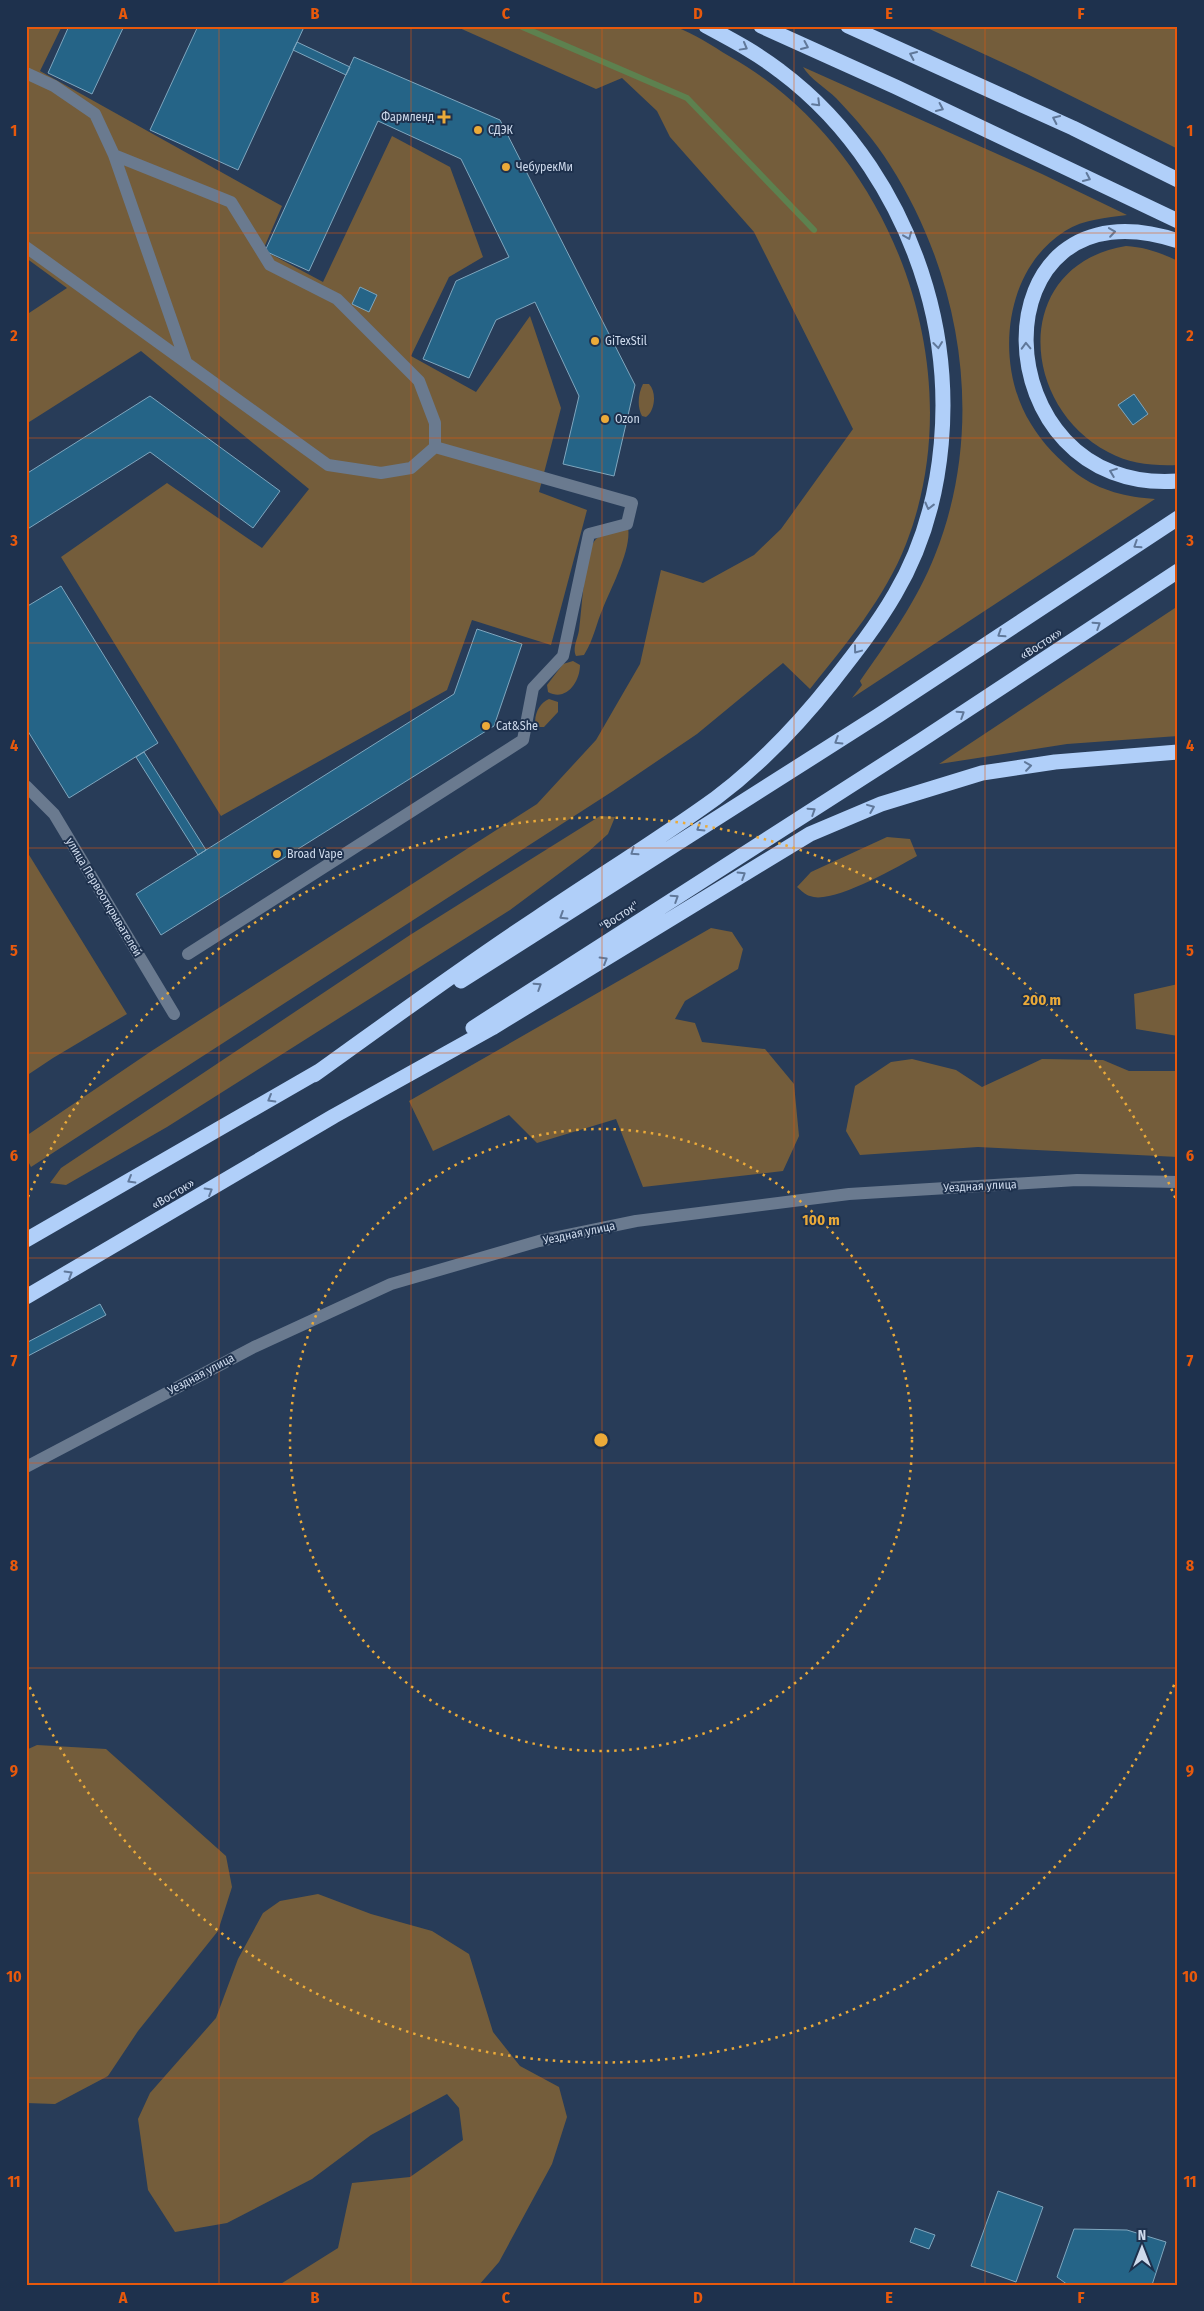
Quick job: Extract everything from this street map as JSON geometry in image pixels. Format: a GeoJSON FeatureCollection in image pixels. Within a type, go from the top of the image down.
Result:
{"type":"FeatureCollection","features":[{"type":"Feature","properties":{"kind":"highway"},"geometry":{"type":"LineString","coordinates":[[314,1075],[477,958],[717,797],[758,762],[816,702],[861,646],[896,593],[921,537],[938,467],[943,415],[942,382],[936,327],[929,297],[903,223],[885,189],[833,119],[780,71],[750,50],[706,26]]}},
{"type":"Feature","properties":{"kind":"highway"},"geometry":{"type":"LineString","coordinates":[[760,26],[896,87],[1178,221]]}},
{"type":"Feature","properties":{"kind":"highway"},"geometry":{"type":"LineString","coordinates":[[848,26],[1073,128],[1178,180]]}},
{"type":"Feature","properties":{"kind":"highway"},"geometry":{"type":"LineString","coordinates":[[1178,241],[1156,234],[1116,230],[1096,234],[1066,249],[1043,274],[1030,305],[1025,345],[1033,389],[1046,415],[1066,442],[1095,464],[1127,477],[1147,481],[1178,481]]}},
{"type":"Feature","properties":{"kind":"highway"},"geometry":{"type":"LineString","coordinates":[[26,1240],[314,1075],[879,715],[1178,518]]}},
{"type":"Feature","properties":{"kind":"highway","name":"«Восток»"},"geometry":{"type":"LineString","coordinates":[[920,741],[1178,571]]}},
{"type":"Feature","properties":{"kind":"highway","name":"\"Восток\""},"geometry":{"type":"LineString","coordinates":[[334,1116],[920,741]]}},
{"type":"Feature","properties":{"kind":"highway"},"geometry":{"type":"LineString","coordinates":[[334,1116],[492,1028],[810,834],[844,819],[920,791],[982,773],[1055,762],[1178,752]]}},
{"type":"Feature","properties":{"kind":"highway","name":"«Восток»"},"geometry":{"type":"LineString","coordinates":[[26,1297],[334,1116]]}},
{"type":"Feature","properties":{"kind":"street"},"geometry":{"type":"LineString","coordinates":[[26,72],[54,86],[95,114],[114,155],[186,362]]}},
{"type":"Feature","properties":{"kind":"street"},"geometry":{"type":"LineString","coordinates":[[26,247],[328,465],[381,473],[411,468],[435,447],[435,423],[419,381],[337,299],[270,265],[231,202],[114,155]]}},
{"type":"Feature","properties":{"kind":"street"},"geometry":{"type":"LineString","coordinates":[[188,954],[523,740],[533,688],[563,656],[589,534],[627,524],[632,503],[435,447]]}},
{"type":"Feature","properties":{"kind":"street","name":"улица Первооткрывателей"},"geometry":{"type":"LineString","coordinates":[[26,786],[54,814],[174,1014]]}},
{"type":"Feature","properties":{"kind":"street","name":"Уездная улица"},"geometry":{"type":"LineString","coordinates":[[26,1467],[254,1346],[391,1284],[539,1241],[636,1221],[849,1194],[1077,1180],[1178,1182]]}},
{"type":"Feature","properties":{"kind":"shaded area"},"geometry":{"type":"Polygon","coordinates":[[[654,25],[675,27],[696,36],[729,56],[786,96],[835,146],[875,205],[904,269],[923,337],[930,407],[925,477],[906,544],[876,602],[851,638],[810,689],[783,663],[697,734],[613,791],[31,1167],[26,1157],[26,1136],[153,1050],[537,804],[596,740],[640,664],[661,570],[703,583],[754,555],[781,529],[853,429],[754,232],[670,137],[657,111],[622,78],[596,89],[455,26],[654,25]]]}},
{"type":"Feature","properties":{"kind":"shaded area"},"geometry":{"type":"Polygon","coordinates":[[[26,26],[62,26],[40,71],[282,206],[263,250],[323,282],[392,136],[450,167],[483,257],[449,277],[411,356],[476,392],[530,316],[561,408],[539,492],[587,510],[551,645],[472,620],[447,690],[221,816],[61,557],[167,483],[262,548],[309,489],[141,351],[26,424],[26,315],[67,288],[26,258],[26,26]]]}},
{"type":"Feature","properties":{"kind":"shaded area"},"geometry":{"type":"Polygon","coordinates":[[[923,26],[1178,26],[1178,149],[1027,74],[923,26]]]}},
{"type":"Feature","properties":{"kind":"shaded area"},"geometry":{"type":"Polygon","coordinates":[[[803,67],[1042,174],[1127,215],[1095,220],[1072,227],[1044,248],[1028,269],[1017,294],[1011,320],[1009,347],[1012,374],[1019,400],[1031,424],[1052,451],[1077,474],[1095,485],[1124,495],[1155,499],[852,698],[862,685],[860,681],[920,588],[935,555],[951,506],[960,456],[962,406],[959,355],[950,305],[935,256],[915,210],[890,165],[872,139],[836,98],[803,67]]]}},
{"type":"Feature","properties":{"kind":"shaded area"},"geometry":{"type":"Polygon","coordinates":[[[1126,246],[1153,251],[1178,261],[1178,465],[1142,463],[1108,452],[1079,431],[1057,403],[1044,372],[1040,339],[1046,307],[1062,280],[1089,258],[1126,246]]]}},
{"type":"Feature","properties":{"kind":"shaded area"},"geometry":{"type":"Polygon","coordinates":[[[643,384],[649,384],[652,387],[654,396],[653,406],[646,417],[642,416],[639,405],[639,396],[643,384]]]}},
{"type":"Feature","properties":{"kind":"shaded area"},"geometry":{"type":"Polygon","coordinates":[[[628,527],[627,546],[624,557],[593,637],[584,655],[576,656],[575,646],[579,630],[586,568],[592,546],[596,539],[602,535],[628,527]]]}},
{"type":"Feature","properties":{"kind":"shaded area"},"geometry":{"type":"Polygon","coordinates":[[[1178,606],[1178,736],[1067,744],[939,764],[1178,606]]]}},
{"type":"Feature","properties":{"kind":"shaded area"},"geometry":{"type":"Polygon","coordinates":[[[573,661],[580,665],[578,678],[571,689],[561,694],[548,692],[547,685],[563,664],[573,661]]]}},
{"type":"Feature","properties":{"kind":"shaded area"},"geometry":{"type":"Polygon","coordinates":[[[549,699],[558,702],[558,712],[544,727],[536,727],[535,719],[538,710],[549,699]]]}},
{"type":"Feature","properties":{"kind":"shaded area"},"geometry":{"type":"Polygon","coordinates":[[[600,816],[615,817],[608,834],[588,852],[510,910],[167,1127],[66,1185],[50,1183],[61,1168],[410,935],[600,816]]]}},
{"type":"Feature","properties":{"kind":"shaded area"},"geometry":{"type":"Polygon","coordinates":[[[887,837],[910,839],[917,856],[864,884],[833,895],[810,896],[797,887],[811,872],[887,837]]]}},
{"type":"Feature","properties":{"kind":"shaded area"},"geometry":{"type":"Polygon","coordinates":[[[26,850],[127,1014],[26,1076],[26,850]]]}},
{"type":"Feature","properties":{"kind":"shaded area"},"geometry":{"type":"Polygon","coordinates":[[[711,928],[732,932],[743,949],[738,969],[685,1001],[675,1019],[695,1023],[702,1042],[765,1049],[794,1084],[799,1136],[783,1171],[643,1187],[616,1119],[537,1143],[509,1115],[433,1151],[409,1101],[711,928]]]}},
{"type":"Feature","properties":{"kind":"shaded area"},"geometry":{"type":"Polygon","coordinates":[[[1178,984],[1178,1036],[1136,1029],[1134,994],[1178,984]]]}},
{"type":"Feature","properties":{"kind":"shaded area"},"geometry":{"type":"Polygon","coordinates":[[[912,1059],[956,1070],[982,1087],[1042,1059],[1103,1060],[1129,1071],[1178,1071],[1178,1157],[978,1147],[860,1155],[846,1131],[855,1086],[891,1062],[912,1059]]]}},
{"type":"Feature","properties":{"kind":"shaded area"},"geometry":{"type":"Polygon","coordinates":[[[37,1745],[106,1749],[226,1856],[232,1887],[218,1931],[138,2031],[108,2076],[55,2104],[26,2103],[26,1750],[37,1745]]]}},
{"type":"Feature","properties":{"kind":"shaded area"},"geometry":{"type":"Polygon","coordinates":[[[318,1894],[371,1914],[432,1931],[469,1954],[493,2032],[520,2066],[559,2087],[567,2117],[552,2164],[499,2262],[479,2285],[279,2285],[338,2248],[352,2183],[410,2177],[463,2140],[459,2108],[447,2094],[371,2135],[312,2179],[227,2223],[175,2232],[148,2190],[138,2119],[150,2093],[216,2018],[238,1959],[263,1913],[280,1901],[318,1894]]]}},
{"type":"Feature","properties":{"kind":"building"},"geometry":{"type":"Polygon","coordinates":[[[69,26],[124,26],[92,94],[48,73],[69,26]]]}},
{"type":"Feature","properties":{"kind":"building"},"geometry":{"type":"Polygon","coordinates":[[[198,26],[304,27],[238,170],[150,130],[198,26]]]}},
{"type":"Feature","properties":{"kind":"building"},"geometry":{"type":"Polygon","coordinates":[[[297,42],[350,67],[346,75],[293,50],[297,42]]]}},
{"type":"Feature","properties":{"kind":"building"},"geometry":{"type":"Polygon","coordinates":[[[354,57],[500,120],[635,385],[614,476],[563,464],[579,396],[535,302],[496,320],[469,378],[423,359],[456,281],[509,257],[461,159],[378,121],[309,271],[265,251],[354,57]]]}},
{"type":"Feature","properties":{"kind":"building"},"geometry":{"type":"Polygon","coordinates":[[[360,287],[377,295],[369,312],[352,304],[360,287]]]}},
{"type":"Feature","properties":{"kind":"building"},"geometry":{"type":"Polygon","coordinates":[[[1134,394],[1148,414],[1133,425],[1118,405],[1134,394]]]}},
{"type":"Feature","properties":{"kind":"building"},"geometry":{"type":"Polygon","coordinates":[[[150,396],[280,491],[253,528],[150,452],[26,530],[26,474],[150,396]]]}},
{"type":"Feature","properties":{"kind":"building"},"geometry":{"type":"Polygon","coordinates":[[[61,586],[158,743],[69,798],[26,728],[26,607],[61,586]]]}},
{"type":"Feature","properties":{"kind":"building"},"geometry":{"type":"Polygon","coordinates":[[[477,629],[522,644],[494,726],[161,935],[136,894],[454,694],[477,629]]]}},
{"type":"Feature","properties":{"kind":"building"},"geometry":{"type":"Polygon","coordinates":[[[144,752],[206,850],[198,855],[136,757],[144,752]]]}},
{"type":"Feature","properties":{"kind":"building"},"geometry":{"type":"Polygon","coordinates":[[[100,1304],[106,1315],[26,1357],[26,1343],[100,1304]]]}},
{"type":"Feature","properties":{"kind":"building"},"geometry":{"type":"Polygon","coordinates":[[[998,2191],[1043,2207],[1016,2282],[971,2266],[998,2191]]]}},
{"type":"Feature","properties":{"kind":"building"},"geometry":{"type":"Polygon","coordinates":[[[915,2228],[935,2235],[929,2249],[910,2242],[915,2228]]]}},
{"type":"Feature","properties":{"kind":"building"},"geometry":{"type":"Polygon","coordinates":[[[1074,2229],[1127,2230],[1166,2242],[1152,2285],[1068,2285],[1057,2277],[1074,2229]]]}},
{"type":"Feature","properties":{"kind":"waterway"},"geometry":{"type":"LineString","coordinates":[[520,26],[687,98],[814,230]]}},
{"type":"Feature","properties":{"kind":"place","name":"Фармленд"},"geometry":{"type":"Point","coordinates":[444,117]}},
{"type":"Feature","properties":{"kind":"place","name":"СДЭК"},"geometry":{"type":"Point","coordinates":[478,130]}},
{"type":"Feature","properties":{"kind":"place","name":"ЧебурекМи"},"geometry":{"type":"Point","coordinates":[506,167]}},
{"type":"Feature","properties":{"kind":"place","name":"GiTexStil"},"geometry":{"type":"Point","coordinates":[595,341]}},
{"type":"Feature","properties":{"kind":"place","name":"Ozon"},"geometry":{"type":"Point","coordinates":[605,419]}},
{"type":"Feature","properties":{"kind":"place","name":"Cat&She"},"geometry":{"type":"Point","coordinates":[486,726]}},
{"type":"Feature","properties":{"kind":"place","name":"Broad Vape"},"geometry":{"type":"Point","coordinates":[277,854]}}]}
